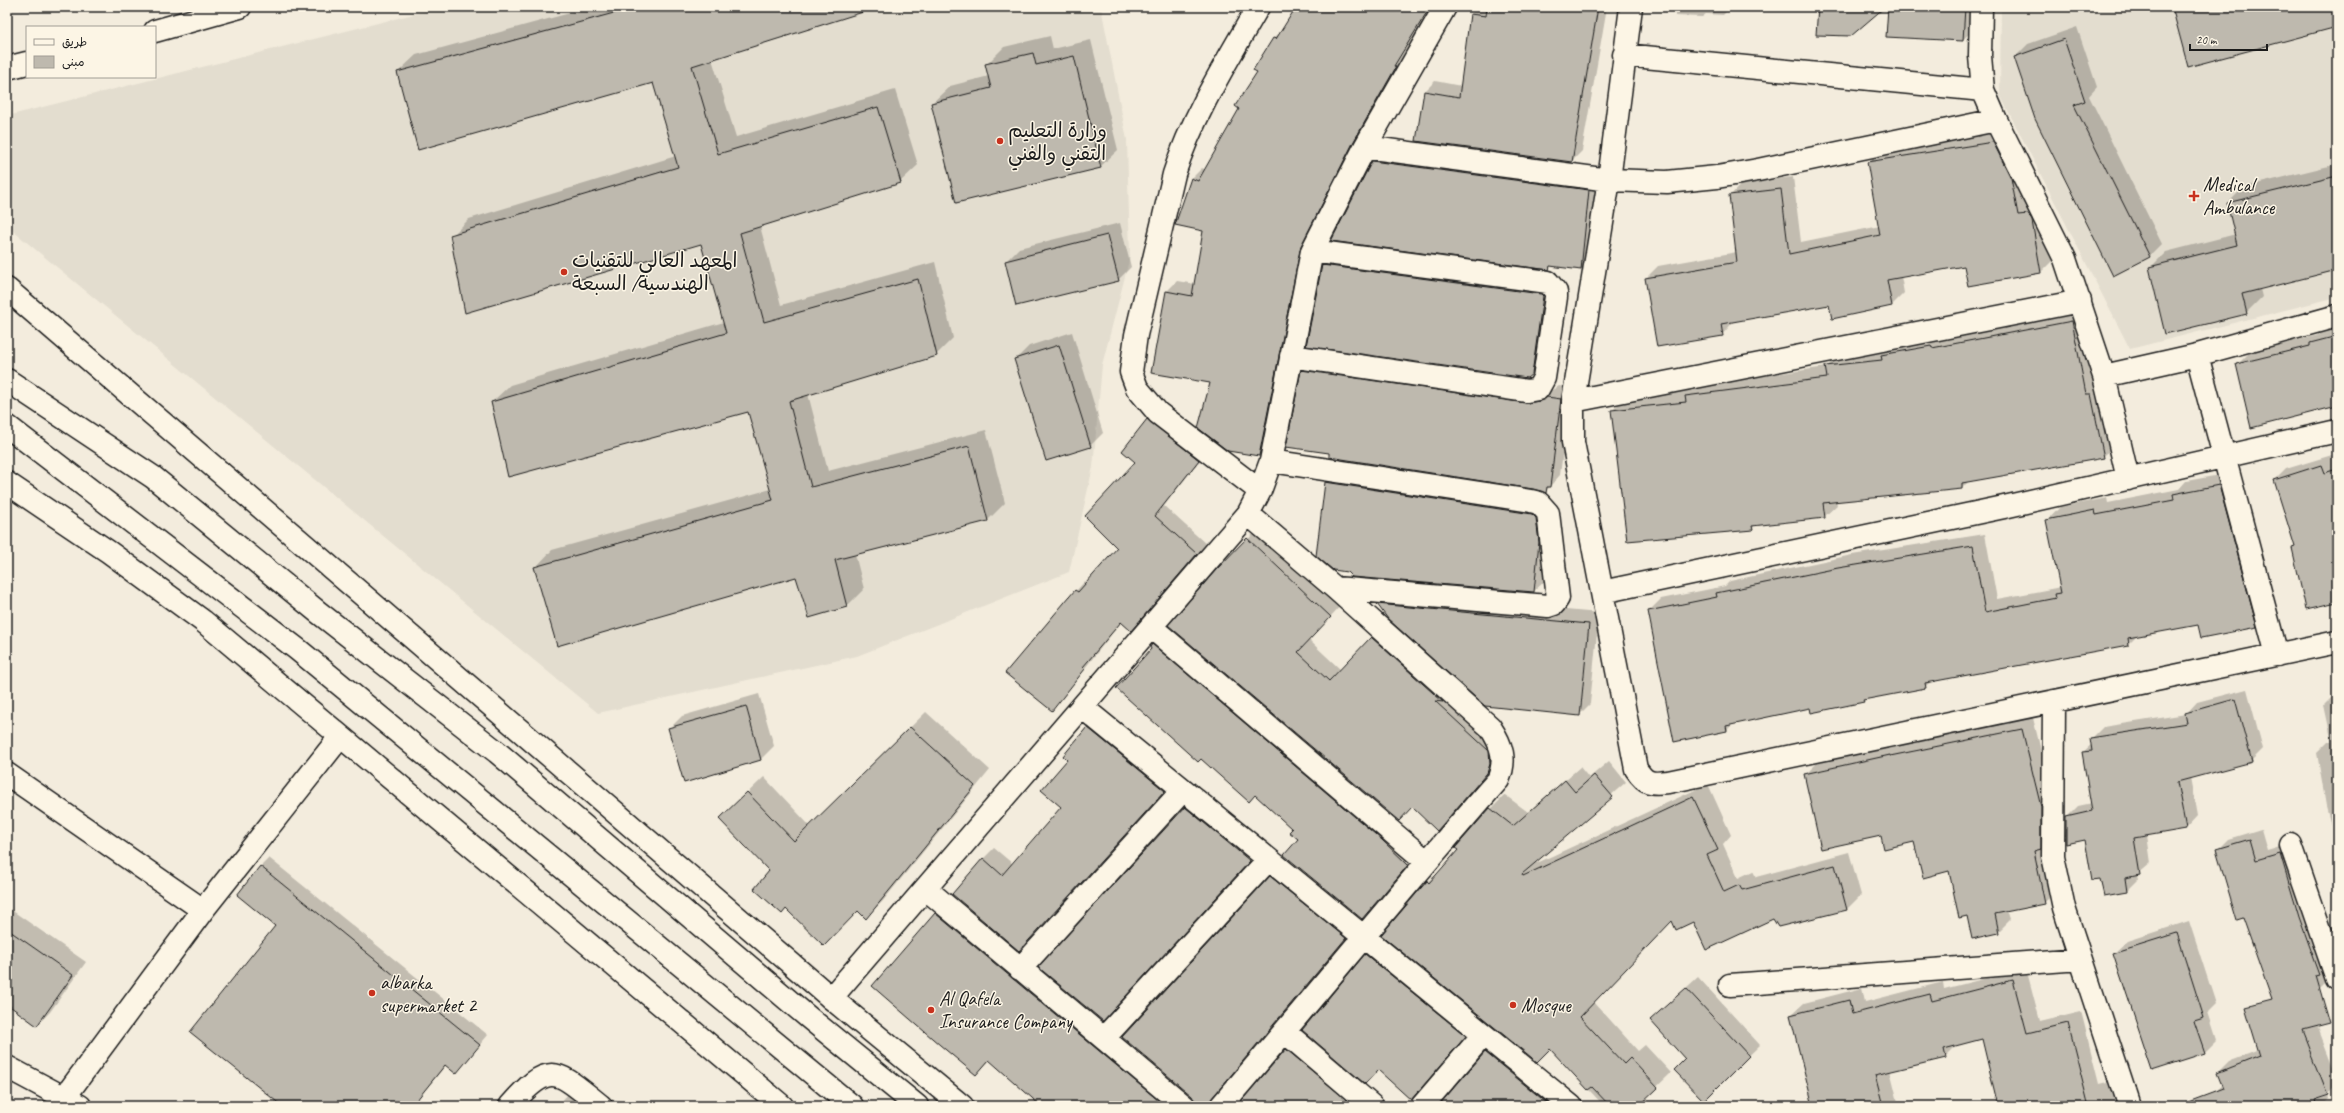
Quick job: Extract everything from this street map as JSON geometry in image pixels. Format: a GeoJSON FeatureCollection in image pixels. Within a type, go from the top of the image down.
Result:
{"type":"FeatureCollection","features":[{"type":"Feature","properties":{"kind":"main road"},"geometry":{"type":"LineString","coordinates":[[156,31],[240,7]]}},
{"type":"Feature","properties":{"kind":"main road"},"geometry":{"type":"LineString","coordinates":[[1258,7],[1212,89],[1181,152],[1174,174],[1136,335],[1131,372],[1137,388],[1158,413],[1260,491]]}},
{"type":"Feature","properties":{"kind":"main road"},"geometry":{"type":"LineString","coordinates":[[831,998],[1248,514],[1260,491],[1271,461],[1312,251],[1365,147],[1445,7]]}},
{"type":"Feature","properties":{"kind":"main road"},"geometry":{"type":"LineString","coordinates":[[1631,7],[1609,180],[1573,401],[1573,442],[1636,769],[1643,780],[1655,784],[2337,642]]}},
{"type":"Feature","properties":{"kind":"main road"},"geometry":{"type":"LineString","coordinates":[[1980,7],[1980,56],[1983,90],[1996,120],[2046,219],[2064,259],[2080,302],[2104,376],[2128,479]]}},
{"type":"Feature","properties":{"kind":"main road"},"geometry":{"type":"LineString","coordinates":[[1624,55],[1983,90]]}},
{"type":"Feature","properties":{"kind":"main road"},"geometry":{"type":"LineString","coordinates":[[7,68],[26,64]]}},
{"type":"Feature","properties":{"kind":"main road"},"geometry":{"type":"LineString","coordinates":[[1365,147],[1609,180],[1667,182],[1717,177],[1996,120]]}},
{"type":"Feature","properties":{"kind":"main road"},"geometry":{"type":"LineString","coordinates":[[1291,356],[1527,391],[1538,389],[1544,378],[1556,298],[1556,292],[1548,282],[1312,251]]}},
{"type":"Feature","properties":{"kind":"main road"},"geometry":{"type":"LineString","coordinates":[[7,289],[831,998],[962,1106]]}},
{"type":"Feature","properties":{"kind":"main road"},"geometry":{"type":"LineString","coordinates":[[1573,401],[2080,302]]}},
{"type":"Feature","properties":{"kind":"main road"},"geometry":{"type":"LineString","coordinates":[[2104,376],[2197,355],[2337,316]]}},
{"type":"Feature","properties":{"kind":"main road"},"geometry":{"type":"LineString","coordinates":[[2197,355],[2277,655]]}},
{"type":"Feature","properties":{"kind":"main road"},"geometry":{"type":"LineString","coordinates":[[7,380],[153,477],[318,612],[497,752],[808,1017],[917,1106]]}},
{"type":"Feature","properties":{"kind":"main road"},"geometry":{"type":"LineString","coordinates":[[7,426],[297,649],[852,1106]]}},
{"type":"Feature","properties":{"kind":"main road"},"geometry":{"type":"LineString","coordinates":[[1602,592],[1904,529],[2225,458],[2337,431]]}},
{"type":"Feature","properties":{"kind":"main road"},"geometry":{"type":"LineString","coordinates":[[1271,461],[1531,501],[1539,503],[1548,513],[1558,591],[1558,598],[1554,604],[1548,606],[1335,588]]}},
{"type":"Feature","properties":{"kind":"main road"},"geometry":{"type":"LineString","coordinates":[[7,483],[109,552],[204,621],[340,737],[782,1106]]}},
{"type":"Feature","properties":{"kind":"main road"},"geometry":{"type":"LineString","coordinates":[[1220,1106],[1285,1032],[1426,861],[1498,780],[1503,768],[1499,741],[1490,727],[1335,588],[1248,514]]}},
{"type":"Feature","properties":{"kind":"main road"},"geometry":{"type":"LineString","coordinates":[[1151,627],[1426,861]]}},
{"type":"Feature","properties":{"kind":"main road"},"geometry":{"type":"LineString","coordinates":[[2054,701],[2053,856],[2064,908],[2129,1106]]}},
{"type":"Feature","properties":{"kind":"main road"},"geometry":{"type":"LineString","coordinates":[[1082,707],[1568,1105]]}},
{"type":"Feature","properties":{"kind":"main road"},"geometry":{"type":"LineString","coordinates":[[7,1068],[67,1103],[203,910],[340,737]]}},
{"type":"Feature","properties":{"kind":"main road"},"geometry":{"type":"LineString","coordinates":[[7,774],[203,910]]}},
{"type":"Feature","properties":{"kind":"main road"},"geometry":{"type":"LineString","coordinates":[[1020,969],[1183,790]]}},
{"type":"Feature","properties":{"kind":"main road"},"geometry":{"type":"LineString","coordinates":[[2291,845],[2337,979]]}},
{"type":"Feature","properties":{"kind":"main road"},"geometry":{"type":"LineString","coordinates":[[1104,1038],[1268,860]]}},
{"type":"Feature","properties":{"kind":"main road"},"geometry":{"type":"LineString","coordinates":[[926,889],[1184,1106]]}},
{"type":"Feature","properties":{"kind":"main road"},"geometry":{"type":"LineString","coordinates":[[1730,985],[2080,959]]}},
{"type":"Feature","properties":{"kind":"main road"},"geometry":{"type":"LineString","coordinates":[[1285,1032],[1372,1106]]}},
{"type":"Feature","properties":{"kind":"main road"},"geometry":{"type":"LineString","coordinates":[[1422,1106],[1483,1035]]}},
{"type":"Feature","properties":{"kind":"main road"},"geometry":{"type":"LineString","coordinates":[[510,1106],[539,1078],[553,1074],[565,1078],[601,1106]]}},
{"type":"Feature","properties":{"kind":"shaded area"},"geometry":{"type":"Polygon","coordinates":[[[442,7],[1101,7],[1127,140],[1130,257],[1102,365],[1093,467],[1069,572],[857,656],[598,713],[7,226],[7,116],[442,7]]]}},
{"type":"Feature","properties":{"kind":"shaded area","name":"Medical Ambulance"},"geometry":{"type":"Polygon","coordinates":[[[2001,7],[2337,7],[2337,297],[2130,349],[2000,95],[2001,7]]]}},
{"type":"Feature","properties":{"kind":"building"},"geometry":{"type":"Polygon","coordinates":[[[636,7],[862,7],[863,12],[692,66],[718,154],[878,107],[901,183],[740,233],[764,322],[918,279],[937,356],[789,401],[811,487],[969,446],[988,521],[835,560],[847,607],[809,618],[796,577],[557,646],[534,567],[773,500],[748,412],[508,477],[491,402],[726,333],[701,244],[465,313],[450,235],[678,167],[653,83],[418,150],[397,72],[636,7]]]}},
{"type":"Feature","properties":{"kind":"building"},"geometry":{"type":"Polygon","coordinates":[[[1296,7],[1430,7],[1394,66],[1396,67],[1354,141],[1301,246],[1259,456],[1228,451],[1198,428],[1210,383],[1151,373],[1166,291],[1192,296],[1203,231],[1175,225],[1191,178],[1198,181],[1239,109],[1235,106],[1257,72],[1253,70],[1273,38],[1276,39],[1296,7]]]}},
{"type":"Feature","properties":{"kind":"building"},"geometry":{"type":"Polygon","coordinates":[[[1487,7],[1598,7],[1572,162],[1416,141],[1424,91],[1459,97],[1470,14],[1486,16],[1487,7]]]}},
{"type":"Feature","properties":{"kind":"building"},"geometry":{"type":"Polygon","coordinates":[[[1818,7],[1885,7],[1851,36],[1816,35],[1818,7]]]}},
{"type":"Feature","properties":{"kind":"building"},"geometry":{"type":"Polygon","coordinates":[[[1888,7],[1965,7],[1963,41],[1886,37],[1888,7]]]}},
{"type":"Feature","properties":{"kind":"building"},"geometry":{"type":"Polygon","coordinates":[[[2172,7],[2337,7],[2337,27],[2188,67],[2172,7]]]}},
{"type":"Feature","properties":{"kind":"building"},"geometry":{"type":"Polygon","coordinates":[[[2064,39],[2085,101],[2074,105],[2150,257],[2113,276],[2035,119],[2014,57],[2064,39]]]}},
{"type":"Feature","properties":{"kind":"building"},"geometry":{"type":"Polygon","coordinates":[[[1033,53],[1036,65],[1074,56],[1101,168],[956,203],[931,103],[991,88],[985,64],[1033,53]]]}},
{"type":"Feature","properties":{"kind":"building"},"geometry":{"type":"Polygon","coordinates":[[[1993,142],[2011,178],[2018,215],[2028,214],[2032,221],[2041,273],[1968,286],[1964,266],[1887,280],[1892,306],[1832,319],[1829,305],[1721,324],[1723,336],[1657,347],[1645,278],[1737,262],[1729,195],[1781,189],[1789,254],[1880,235],[1867,162],[1993,142]]]}},
{"type":"Feature","properties":{"kind":"building"},"geometry":{"type":"Polygon","coordinates":[[[1372,161],[1589,190],[1581,270],[1550,266],[1549,270],[1331,241],[1372,161]]]}},
{"type":"Feature","properties":{"kind":"building"},"geometry":{"type":"Polygon","coordinates":[[[2337,176],[2337,270],[2242,294],[2247,314],[2165,334],[2149,267],[2237,245],[2227,203],[2337,176]]]}},
{"type":"Feature","properties":{"kind":"building"},"geometry":{"type":"Polygon","coordinates":[[[1107,235],[1119,281],[1016,306],[1005,261],[1107,235]]]}},
{"type":"Feature","properties":{"kind":"building"},"geometry":{"type":"Polygon","coordinates":[[[1322,265],[1541,294],[1543,296],[1532,374],[1527,378],[1306,346],[1322,265]]]}},
{"type":"Feature","properties":{"kind":"building"},"geometry":{"type":"Polygon","coordinates":[[[2072,321],[2086,394],[2091,394],[2104,458],[1962,483],[1962,489],[1823,503],[1825,518],[1752,526],[1753,530],[1627,541],[1611,410],[1686,402],[1685,396],[1827,378],[1825,366],[1882,360],[1881,355],[1931,346],[1932,348],[2072,321]]]}},
{"type":"Feature","properties":{"kind":"building"},"geometry":{"type":"Polygon","coordinates":[[[2337,336],[2337,406],[2251,428],[2236,364],[2310,346],[2310,343],[2337,336]]]}},
{"type":"Feature","properties":{"kind":"building"},"geometry":{"type":"Polygon","coordinates":[[[1059,345],[1091,447],[1046,461],[1014,359],[1059,345]]]}},
{"type":"Feature","properties":{"kind":"building"},"geometry":{"type":"Polygon","coordinates":[[[1301,370],[1525,403],[1540,401],[1547,397],[1561,399],[1550,487],[1547,487],[1546,493],[1533,489],[1329,457],[1329,453],[1286,447],[1301,370]]]}},
{"type":"Feature","properties":{"kind":"building"},"geometry":{"type":"Polygon","coordinates":[[[1147,419],[1199,460],[1155,516],[1197,554],[1131,631],[1121,622],[1083,667],[1085,669],[1052,711],[1005,673],[1075,590],[1078,592],[1117,548],[1085,516],[1135,462],[1122,451],[1147,419]]]}},
{"type":"Feature","properties":{"kind":"building"},"geometry":{"type":"Polygon","coordinates":[[[2321,465],[2324,473],[2337,469],[2337,602],[2306,609],[2292,548],[2295,547],[2274,480],[2321,465]]]}},
{"type":"Feature","properties":{"kind":"building"},"geometry":{"type":"Polygon","coordinates":[[[1325,482],[1532,514],[1536,518],[1539,542],[1534,592],[1352,577],[1347,572],[1333,570],[1316,556],[1325,482]]]}},
{"type":"Feature","properties":{"kind":"building"},"geometry":{"type":"Polygon","coordinates":[[[2219,485],[2257,627],[2201,638],[2198,625],[2128,638],[2129,645],[1925,683],[1926,688],[1863,700],[1864,702],[1811,713],[1810,708],[1726,726],[1727,731],[1674,742],[1648,611],[1717,597],[1716,593],[1838,568],[1973,546],[1985,612],[2056,598],[2055,594],[2061,593],[2046,520],[2095,510],[2096,515],[2174,500],[2173,494],[2219,485]]]}},
{"type":"Feature","properties":{"kind":"building"},"geometry":{"type":"Polygon","coordinates":[[[1247,538],[1331,617],[1298,652],[1329,681],[1371,637],[1443,702],[1435,701],[1489,751],[1490,764],[1487,773],[1437,831],[1412,807],[1399,821],[1168,625],[1215,571],[1247,538]]]}},
{"type":"Feature","properties":{"kind":"building"},"geometry":{"type":"Polygon","coordinates":[[[1377,604],[1589,624],[1580,716],[1485,706],[1388,619],[1377,604]]]}},
{"type":"Feature","properties":{"kind":"building"},"geometry":{"type":"Polygon","coordinates":[[[1152,644],[1382,840],[1408,865],[1362,919],[1284,855],[1298,839],[1289,832],[1292,829],[1255,795],[1249,802],[1201,759],[1198,762],[1116,688],[1151,649],[1150,647],[1152,644]]]}},
{"type":"Feature","properties":{"kind":"building"},"geometry":{"type":"Polygon","coordinates":[[[2235,699],[2252,762],[2177,782],[2186,829],[2134,838],[2140,875],[2125,878],[2127,892],[2104,896],[2100,879],[2092,880],[2085,840],[2066,844],[2066,817],[2092,811],[2082,752],[2092,751],[2090,738],[2187,723],[2185,713],[2235,699]]]}},
{"type":"Feature","properties":{"kind":"building"},"geometry":{"type":"Polygon","coordinates":[[[746,706],[761,760],[684,783],[668,728],[746,706]]]}},
{"type":"Feature","properties":{"kind":"building"},"geometry":{"type":"Polygon","coordinates":[[[910,727],[975,786],[866,919],[858,911],[824,946],[786,909],[782,914],[754,889],[769,871],[719,819],[747,792],[794,841],[910,727]]]}},
{"type":"Feature","properties":{"kind":"building"},"geometry":{"type":"Polygon","coordinates":[[[1087,727],[1165,791],[1019,951],[952,894],[983,858],[1002,875],[1061,807],[1041,790],[1067,760],[1063,756],[1087,727]]]}},
{"type":"Feature","properties":{"kind":"building"},"geometry":{"type":"Polygon","coordinates":[[[2022,729],[2041,807],[2041,849],[2034,851],[2045,904],[1995,914],[1999,933],[1972,939],[1967,916],[1959,918],[1949,871],[1923,878],[1914,842],[1884,849],[1881,836],[1821,849],[1804,774],[1890,755],[2022,729]]]}},
{"type":"Feature","properties":{"kind":"building"},"geometry":{"type":"Polygon","coordinates":[[[1594,775],[1613,797],[1522,874],[1523,876],[1693,797],[1718,850],[1707,855],[1724,892],[1739,885],[1742,890],[1835,865],[1847,910],[1778,927],[1773,919],[1706,950],[1693,922],[1676,930],[1672,921],[1580,1017],[1624,1064],[1630,1058],[1658,1088],[1639,1106],[1610,1106],[1592,1087],[1588,1090],[1550,1049],[1537,1062],[1381,935],[1427,881],[1429,883],[1458,850],[1455,848],[1490,808],[1513,826],[1565,780],[1575,792],[1594,775]]]}},
{"type":"Feature","properties":{"kind":"building"},"geometry":{"type":"Polygon","coordinates":[[[1185,807],[1250,861],[1103,1021],[1038,967],[1185,807]]]}},
{"type":"Feature","properties":{"kind":"building"},"geometry":{"type":"Polygon","coordinates":[[[2250,839],[2256,860],[2280,853],[2299,917],[2320,975],[2316,976],[2330,1024],[2303,1031],[2328,1095],[2313,1100],[2315,1106],[2181,1106],[2180,1104],[2223,1088],[2217,1073],[2260,1056],[2245,1007],[2272,1000],[2243,918],[2237,920],[2216,849],[2250,839]]]}},
{"type":"Feature","properties":{"kind":"building"},"geometry":{"type":"Polygon","coordinates":[[[260,866],[480,1045],[456,1074],[445,1065],[412,1106],[282,1106],[190,1032],[275,926],[237,895],[260,866]]]}},
{"type":"Feature","properties":{"kind":"building"},"geometry":{"type":"Polygon","coordinates":[[[1270,876],[1346,938],[1212,1098],[1209,1106],[1196,1106],[1192,1096],[1122,1037],[1270,876]]]}},
{"type":"Feature","properties":{"kind":"building"},"geometry":{"type":"Polygon","coordinates":[[[935,913],[1165,1106],[1041,1106],[989,1060],[976,1075],[940,1045],[872,986],[935,913]]]}},
{"type":"Feature","properties":{"kind":"building"},"geometry":{"type":"Polygon","coordinates":[[[7,929],[73,975],[37,1026],[7,1004],[7,929]]]}},
{"type":"Feature","properties":{"kind":"building"},"geometry":{"type":"Polygon","coordinates":[[[2177,933],[2204,1018],[2194,1021],[2205,1053],[2152,1070],[2113,953],[2177,933]]]}},
{"type":"Feature","properties":{"kind":"building"},"geometry":{"type":"Polygon","coordinates":[[[1365,954],[1466,1036],[1411,1100],[1378,1070],[1365,1084],[1302,1030],[1365,954]]]}},
{"type":"Feature","properties":{"kind":"building"},"geometry":{"type":"Polygon","coordinates":[[[2013,980],[2027,1033],[2068,1023],[2089,1106],[1998,1106],[1982,1039],[1944,1049],[1946,1058],[1875,1075],[1883,1106],[1813,1106],[1790,1015],[1849,1000],[1852,1014],[1930,994],[1932,1001],[2013,980]]]}},
{"type":"Feature","properties":{"kind":"building"},"geometry":{"type":"Polygon","coordinates":[[[1686,988],[1749,1056],[1704,1101],[1674,1070],[1685,1059],[1650,1020],[1686,988]]]}},
{"type":"Feature","properties":{"kind":"building"},"geometry":{"type":"Polygon","coordinates":[[[1286,1049],[1349,1102],[1345,1106],[1237,1106],[1286,1049]]]}},
{"type":"Feature","properties":{"kind":"building"},"geometry":{"type":"Polygon","coordinates":[[[1485,1052],[1547,1103],[1551,1106],[1438,1106],[1485,1052]]]}},
{"type":"Feature","properties":{"kind":"place","name":"وزارة التعليم التقني والفني"},"geometry":{"type":"Point","coordinates":[1000,141]}},
{"type":"Feature","properties":{"kind":"place","name":"Medical Ambulance"},"geometry":{"type":"Point","coordinates":[2194,196]}},
{"type":"Feature","properties":{"kind":"place","name":"المعهد العالي للتقنيات الهندسية/ السبعة"},"geometry":{"type":"Point","coordinates":[564,272]}},
{"type":"Feature","properties":{"kind":"place","name":"albarka supermarket 2"},"geometry":{"type":"Point","coordinates":[372,993]}},
{"type":"Feature","properties":{"kind":"place","name":"Mosque"},"geometry":{"type":"Point","coordinates":[1513,1005]}},
{"type":"Feature","properties":{"kind":"place","name":"Al Qafela Insurance Company"},"geometry":{"type":"Point","coordinates":[931,1010]}}]}
